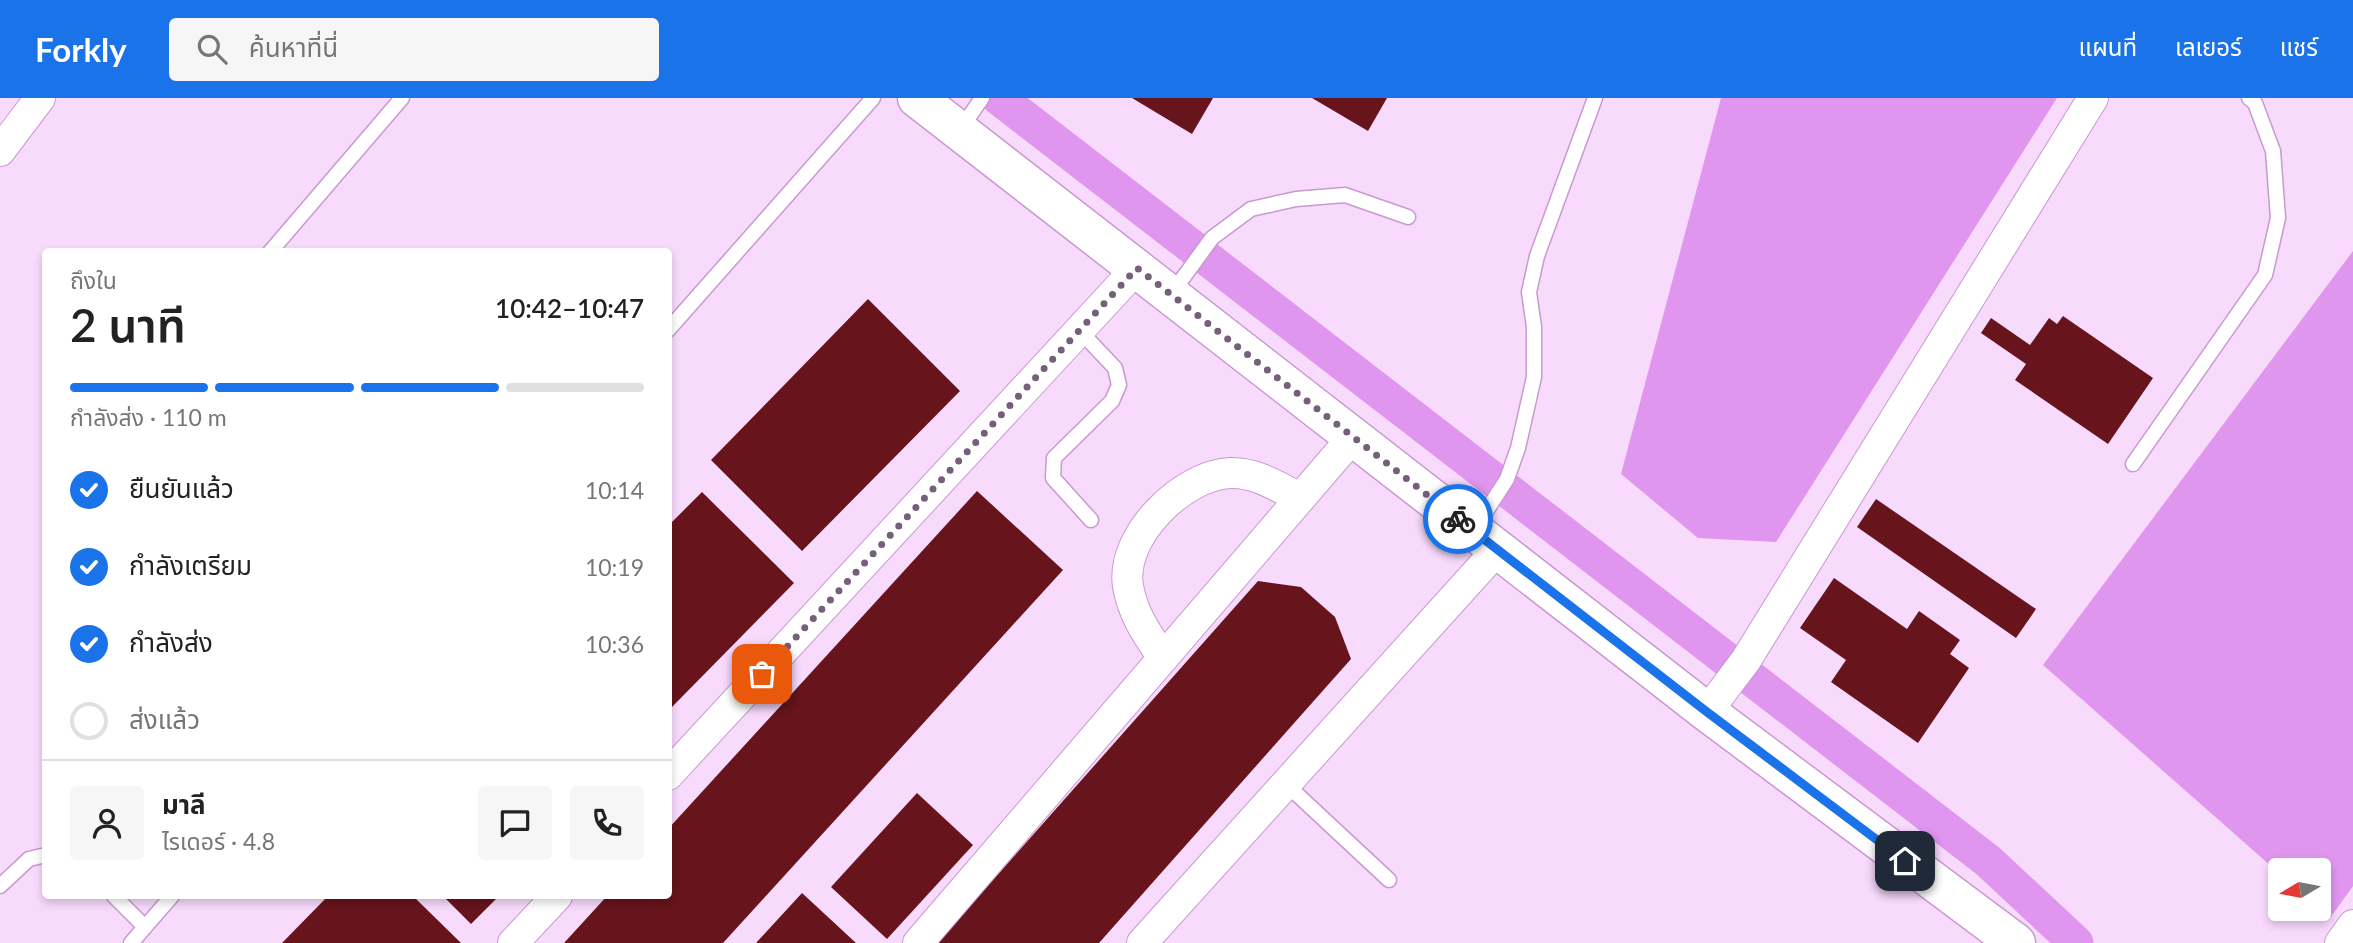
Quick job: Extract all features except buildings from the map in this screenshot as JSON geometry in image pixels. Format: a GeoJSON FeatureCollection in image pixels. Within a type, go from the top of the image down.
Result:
{"type":"FeatureCollection","features":[{"type":"Feature","properties":{"kind":"street"},"geometry":{"type":"LineString","coordinates":[[0,151],[40,98]]}},
{"type":"Feature","properties":{"kind":"street"},"geometry":{"type":"LineString","coordinates":[[918,98],[972,112],[1137,268],[1178,283],[1353,437],[1488,528],[1707,712],[2016,943]]}},
{"type":"Feature","properties":{"kind":"street"},"geometry":{"type":"LineString","coordinates":[[1707,712],[1740,668],[2093,98]]}},
{"type":"Feature","properties":{"kind":"street"},"geometry":{"type":"LineString","coordinates":[[672,771],[1137,268]]}},
{"type":"Feature","properties":{"kind":"street"},"geometry":{"type":"LineString","coordinates":[[918,943],[1353,437]]}},
{"type":"Feature","properties":{"kind":"street"},"geometry":{"type":"LineString","coordinates":[[1163,658],[1137,620],[1128,583],[1133,554],[1147,525],[1176,493],[1203,478],[1231,473],[1259,477],[1300,498]]}},
{"type":"Feature","properties":{"kind":"street"},"geometry":{"type":"LineString","coordinates":[[1148,941],[1286,784],[1488,528]]}},
{"type":"Feature","properties":{"kind":"street"},"geometry":{"type":"LineString","coordinates":[[513,943],[553,899]]}},
{"type":"Feature","properties":{"kind":"street"},"geometry":{"type":"LineString","coordinates":[[2340,943],[2353,925]]}},
{"type":"Feature","properties":{"kind":"lane"},"geometry":{"type":"LineString","coordinates":[[273,248],[402,98]]}},
{"type":"Feature","properties":{"kind":"lane"},"geometry":{"type":"LineString","coordinates":[[672,325],[873,98]]}},
{"type":"Feature","properties":{"kind":"lane"},"geometry":{"type":"LineString","coordinates":[[1488,528],[1518,448],[1534,377],[1534,327],[1530,292],[1537,256],[1595,98]]}},
{"type":"Feature","properties":{"kind":"lane"},"geometry":{"type":"LineString","coordinates":[[2133,464],[2265,275],[2278,218],[2273,151],[2255,103],[2249,98]]}},
{"type":"Feature","properties":{"kind":"lane"},"geometry":{"type":"LineString","coordinates":[[1178,283],[1212,238],[1251,209],[1296,199],[1345,195],[1408,217]]}},
{"type":"Feature","properties":{"kind":"lane"},"geometry":{"type":"LineString","coordinates":[[1079,330],[1115,368],[1119,385],[1112,401],[1054,458],[1053,478],[1091,520]]}},
{"type":"Feature","properties":{"kind":"lane"},"geometry":{"type":"LineString","coordinates":[[1286,784],[1389,880]]}},
{"type":"Feature","properties":{"kind":"lane"},"geometry":{"type":"LineString","coordinates":[[0,886],[29,859],[42,856]]}},
{"type":"Feature","properties":{"kind":"lane"},"geometry":{"type":"LineString","coordinates":[[117,899],[145,927]]}},
{"type":"Feature","properties":{"kind":"lane"},"geometry":{"type":"LineString","coordinates":[[131,943],[169,899]]}},
{"type":"Feature","properties":{"kind":"shaded area"},"geometry":{"type":"Polygon","coordinates":[[[1721,98],[2057,98],[1776,542],[1698,538],[1621,474],[1721,98]]]}},
{"type":"Feature","properties":{"kind":"shaded area"},"geometry":{"type":"Polygon","coordinates":[[[2353,251],[2353,886],[2331,917],[2331,858],[2268,858],[2268,863],[2043,665],[2353,251]]]}},
{"type":"Feature","properties":{"kind":"waterway"},"geometry":{"type":"LineString","coordinates":[[999,98],[1988,861],[2076,943]]}},
{"type":"Feature","properties":{"kind":"way so far"},"geometry":{"type":"LineString","coordinates":[[762,674],[1137,268],[1458,519]]}},
{"type":"Feature","properties":{"kind":"route"},"geometry":{"type":"LineString","coordinates":[[1458,519],[1905,861]]}}]}
